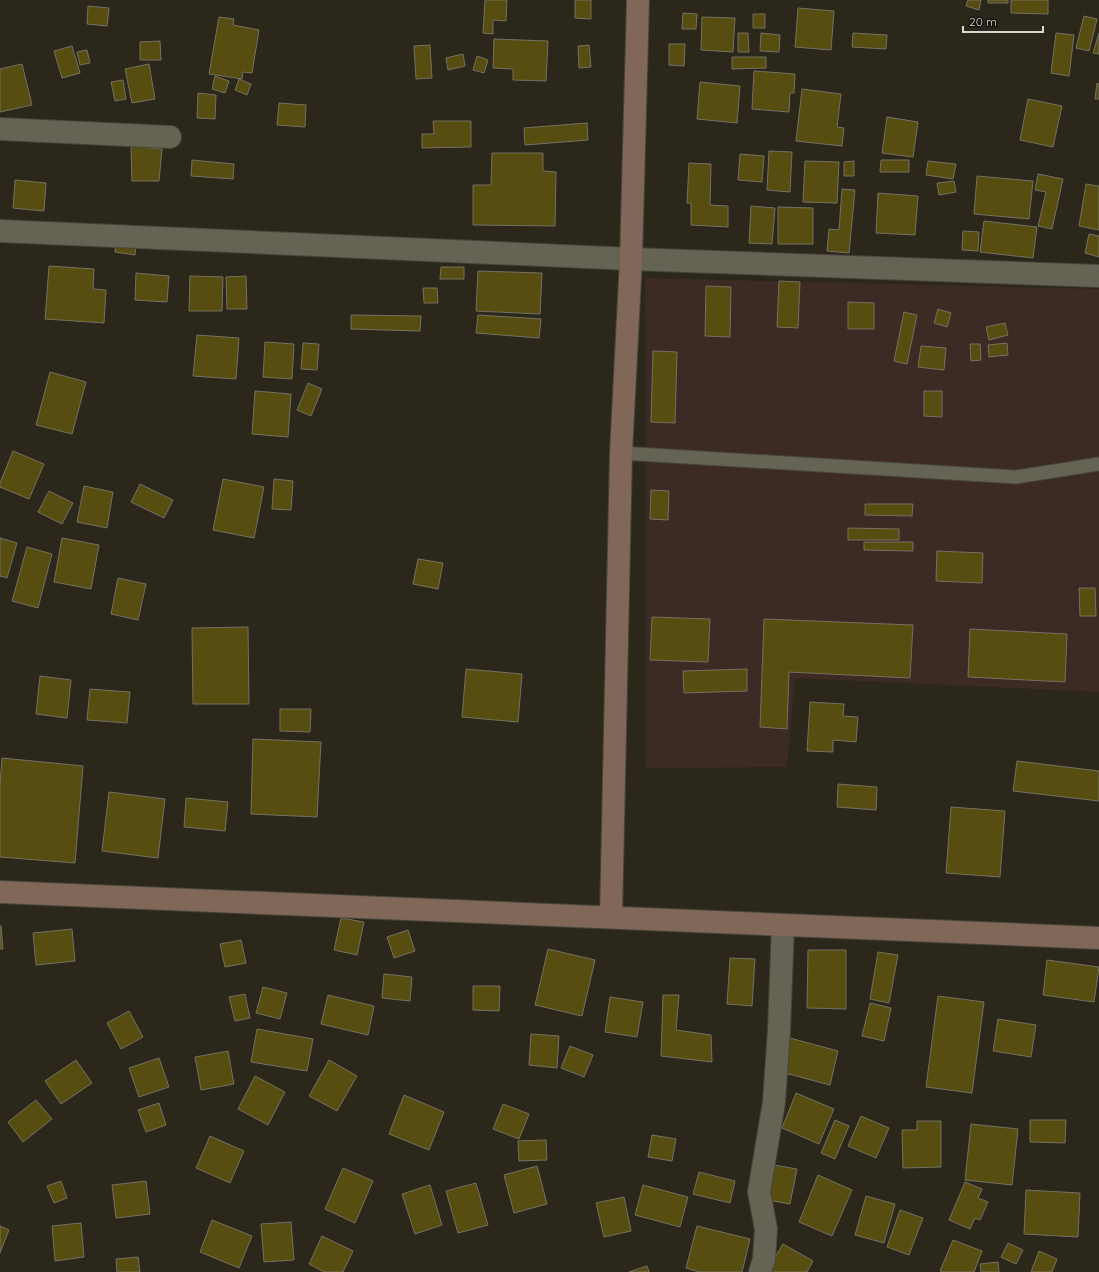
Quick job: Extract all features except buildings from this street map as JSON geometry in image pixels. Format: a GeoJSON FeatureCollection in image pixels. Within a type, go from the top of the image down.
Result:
{"type":"FeatureCollection","features":[{"type":"Feature","properties":{"kind":"street"},"geometry":{"type":"LineString","coordinates":[[611,917],[621,453],[631,259],[638,0]]}},
{"type":"Feature","properties":{"kind":"street"},"geometry":{"type":"LineString","coordinates":[[0,129],[170,137]]}},
{"type":"Feature","properties":{"kind":"street"},"geometry":{"type":"LineString","coordinates":[[0,231],[631,259],[1099,276]]}},
{"type":"Feature","properties":{"kind":"street"},"geometry":{"type":"LineString","coordinates":[[0,892],[1099,938]]}},
{"type":"Feature","properties":{"kind":"street"},"geometry":{"type":"LineString","coordinates":[[760,1272],[764,1259],[766,1229],[759,1192],[774,1102],[779,1030],[783,925]]}},
{"type":"Feature","properties":{"kind":"lane"},"geometry":{"type":"LineString","coordinates":[[621,453],[1016,477],[1099,464]]}},
{"type":"Feature","properties":{"kind":"shaded area"},"geometry":{"type":"Polygon","coordinates":[[[645,278],[1099,289],[1099,692],[795,678],[787,767],[646,768],[645,278]]]}}]}
